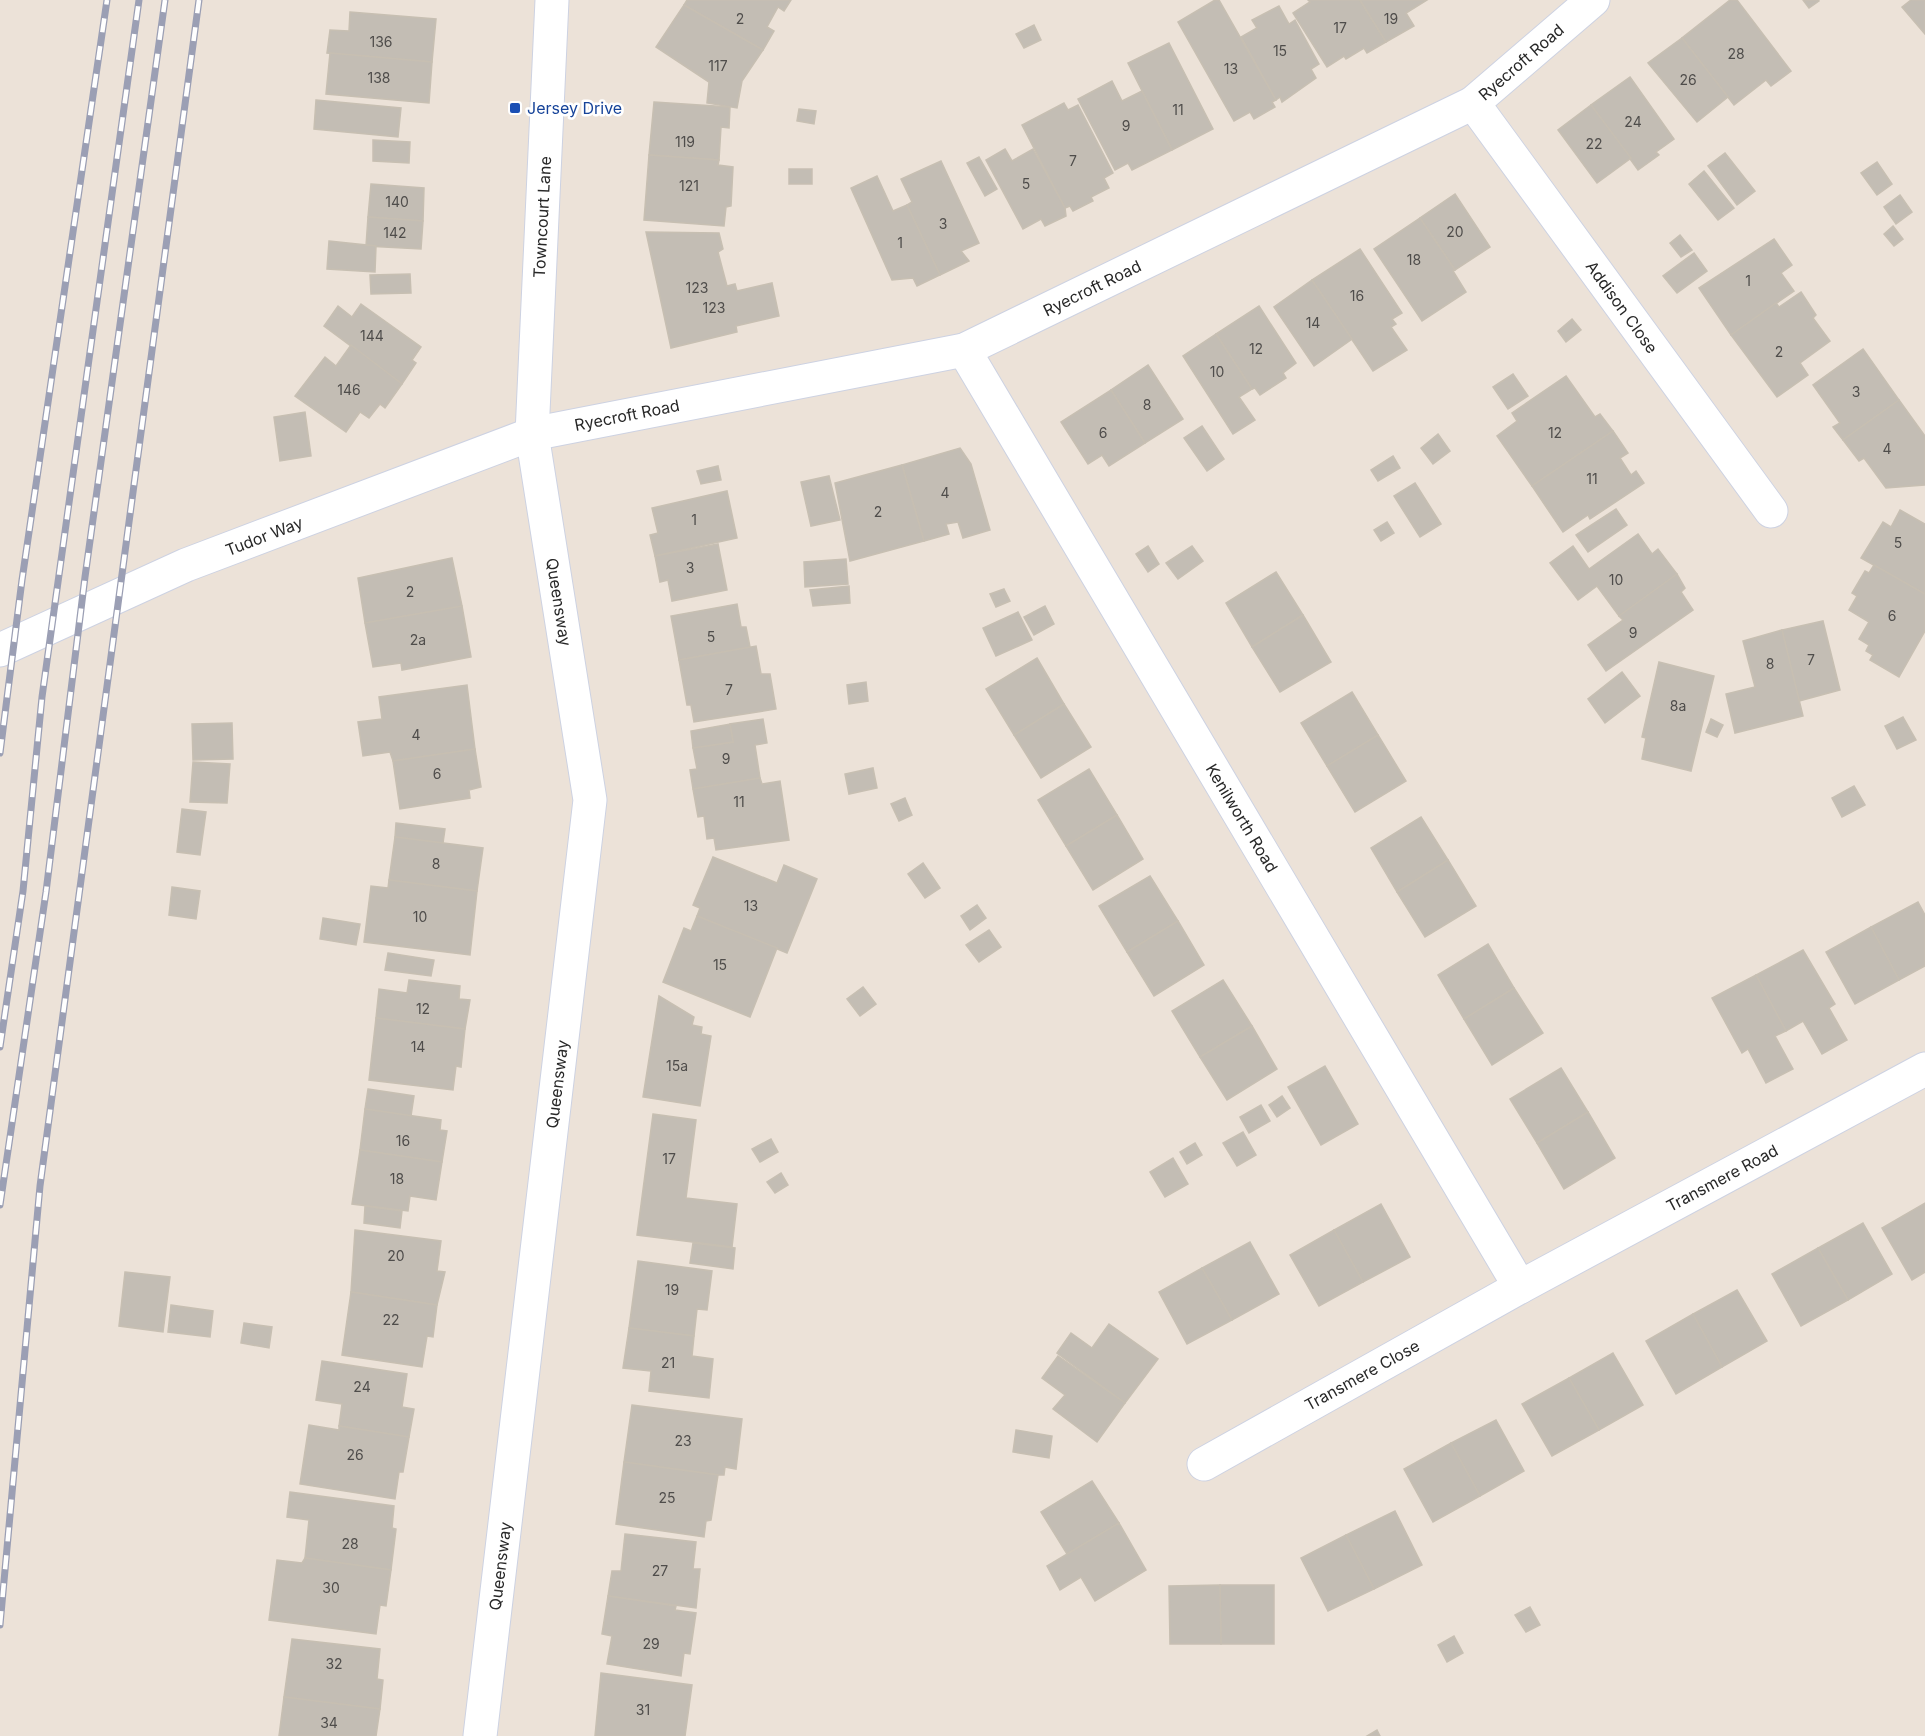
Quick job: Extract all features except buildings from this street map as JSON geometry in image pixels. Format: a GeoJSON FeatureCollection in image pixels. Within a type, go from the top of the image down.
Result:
{"type":"FeatureCollection","features":[{"type":"Feature","properties":{"kind":"street","name":"Towncourt Lane"},"geometry":{"type":"LineString","coordinates":[[532,434],[552,0]]}},
{"type":"Feature","properties":{"kind":"street","name":"Ryecroft Road"},"geometry":{"type":"LineString","coordinates":[[532,434],[964,350],[1473,103],[1593,0]]}},
{"type":"Feature","properties":{"kind":"street","name":"Addison Close"},"geometry":{"type":"LineString","coordinates":[[1473,103],[1772,511]]}},
{"type":"Feature","properties":{"kind":"street","name":"Kenilworth Road"},"geometry":{"type":"LineString","coordinates":[[964,350],[1520,1287]]}},
{"type":"Feature","properties":{"kind":"street","name":"Tudor Way"},"geometry":{"type":"LineString","coordinates":[[0,650],[186,565],[532,434]]}},
{"type":"Feature","properties":{"kind":"street","name":"Queensway"},"geometry":{"type":"LineString","coordinates":[[480,1736],[590,800],[532,434]]}},
{"type":"Feature","properties":{"kind":"street","name":"Transmere Road"},"geometry":{"type":"LineString","coordinates":[[1520,1287],[1925,1069]]}},
{"type":"Feature","properties":{"kind":"street","name":"Transmere Close"},"geometry":{"type":"LineString","coordinates":[[1204,1464],[1520,1287]]}},
{"type":"Feature","properties":{"kind":"railway"},"geometry":{"type":"LineString","coordinates":[[0,753],[22,580],[107,0]]}},
{"type":"Feature","properties":{"kind":"railway"},"geometry":{"type":"LineString","coordinates":[[0,1047],[23,891],[42,697],[139,0]]}},
{"type":"Feature","properties":{"kind":"railway"},"geometry":{"type":"LineString","coordinates":[[0,1205],[46,892],[85,577],[165,0]]}},
{"type":"Feature","properties":{"kind":"railway"},"geometry":{"type":"LineString","coordinates":[[0,1625],[40,1186],[199,0]]}},
{"type":"Feature","properties":{"kind":"place","name":"Jersey Drive"},"geometry":{"type":"Point","coordinates":[515,108]}}]}
